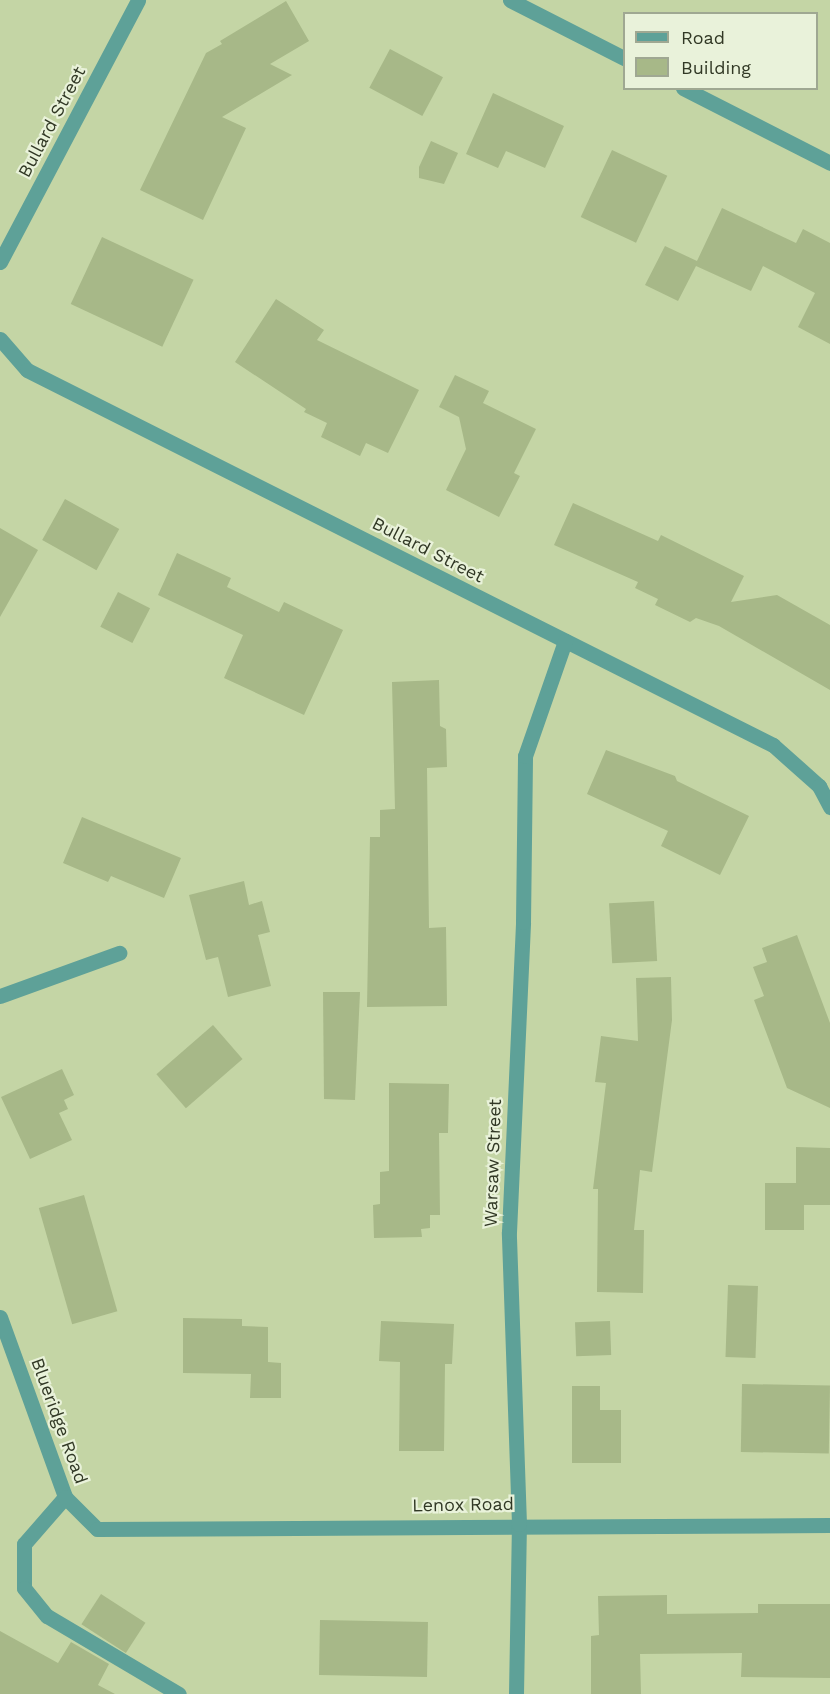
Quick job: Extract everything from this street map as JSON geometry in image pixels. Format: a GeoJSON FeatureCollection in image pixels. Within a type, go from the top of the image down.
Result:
{"type":"FeatureCollection","features":[{"type":"Feature","properties":{"kind":"street","name":"Bullard Street"},"geometry":{"type":"LineString","coordinates":[[0,262],[138,0]]}},
{"type":"Feature","properties":{"kind":"street"},"geometry":{"type":"LineString","coordinates":[[510,0],[623,57]]}},
{"type":"Feature","properties":{"kind":"street"},"geometry":{"type":"LineString","coordinates":[[687,90],[830,163]]}},
{"type":"Feature","properties":{"kind":"street","name":"Bullard Street"},"geometry":{"type":"LineString","coordinates":[[0,339],[27,370],[773,745],[819,786],[830,807]]}},
{"type":"Feature","properties":{"kind":"street","name":"Warsaw Street"},"geometry":{"type":"LineString","coordinates":[[516,1694],[519,1524],[509,1232],[523,922],[525,756],[565,641]]}},
{"type":"Feature","properties":{"kind":"street"},"geometry":{"type":"LineString","coordinates":[[0,996],[119,953]]}},
{"type":"Feature","properties":{"kind":"street","name":"Blueridge Road"},"geometry":{"type":"LineString","coordinates":[[0,1317],[65,1497],[97,1529]]}},
{"type":"Feature","properties":{"kind":"street"},"geometry":{"type":"LineString","coordinates":[[65,1497],[24,1544],[24,1588],[47,1616],[179,1694]]}},
{"type":"Feature","properties":{"kind":"street","name":"Lenox Road"},"geometry":{"type":"LineString","coordinates":[[97,1529],[519,1524],[830,1525]]}},
{"type":"Feature","properties":{"kind":"building"},"geometry":{"type":"Polygon","coordinates":[[[286,1],[309,41],[270,64],[292,75],[222,117],[246,128],[203,220],[140,190],[206,53],[222,44],[220,41],[286,1]]]}},
{"type":"Feature","properties":{"kind":"building"},"geometry":{"type":"Polygon","coordinates":[[[390,49],[443,77],[422,116],[369,88],[390,49]]]}},
{"type":"Feature","properties":{"kind":"building"},"geometry":{"type":"Polygon","coordinates":[[[493,93],[564,126],[545,168],[506,151],[498,168],[466,154],[493,93]]]}},
{"type":"Feature","properties":{"kind":"building"},"geometry":{"type":"Polygon","coordinates":[[[431,141],[458,153],[444,184],[419,178],[419,167],[431,141]]]}},
{"type":"Feature","properties":{"kind":"building"},"geometry":{"type":"Polygon","coordinates":[[[612,150],[667,176],[636,243],[581,217],[612,150]]]}},
{"type":"Feature","properties":{"kind":"building"},"geometry":{"type":"Polygon","coordinates":[[[722,208],[796,243],[803,229],[830,243],[830,344],[798,327],[815,293],[763,266],[751,291],[696,266],[678,301],[645,285],[665,246],[697,261],[722,208]]]}},
{"type":"Feature","properties":{"kind":"building"},"geometry":{"type":"Polygon","coordinates":[[[102,237],[194,280],[162,347],[71,304],[102,237]]]}},
{"type":"Feature","properties":{"kind":"building"},"geometry":{"type":"Polygon","coordinates":[[[276,299],[324,330],[317,340],[419,390],[388,453],[366,443],[360,456],[321,437],[327,423],[304,412],[306,409],[235,362],[276,299]]]}},
{"type":"Feature","properties":{"kind":"building"},"geometry":{"type":"Polygon","coordinates":[[[455,375],[489,391],[483,403],[536,429],[514,473],[520,476],[499,517],[446,490],[466,449],[459,417],[439,407],[455,375]]]}},
{"type":"Feature","properties":{"kind":"building"},"geometry":{"type":"Polygon","coordinates":[[[65,499],[119,529],[96,570],[42,540],[65,499]]]}},
{"type":"Feature","properties":{"kind":"building"},"geometry":{"type":"Polygon","coordinates":[[[573,503],[658,541],[661,535],[744,576],[731,602],[777,595],[830,625],[830,690],[719,626],[696,618],[690,622],[655,605],[658,599],[635,588],[638,582],[554,545],[573,503]]]}},
{"type":"Feature","properties":{"kind":"building"},"geometry":{"type":"Polygon","coordinates":[[[0,528],[38,550],[0,617],[0,528]]]}},
{"type":"Feature","properties":{"kind":"building"},"geometry":{"type":"Polygon","coordinates":[[[177,553],[231,578],[227,587],[279,612],[284,602],[343,630],[304,715],[224,678],[243,635],[158,595],[177,553]]]}},
{"type":"Feature","properties":{"kind":"building"},"geometry":{"type":"Polygon","coordinates":[[[118,592],[150,608],[132,643],[100,627],[118,592]]]}},
{"type":"Feature","properties":{"kind":"building"},"geometry":{"type":"Polygon","coordinates":[[[439,680],[440,726],[446,729],[447,767],[427,768],[429,928],[446,927],[447,1006],[367,1007],[370,837],[380,837],[380,810],[395,809],[392,682],[439,680]]]}},
{"type":"Feature","properties":{"kind":"building"},"geometry":{"type":"Polygon","coordinates":[[[606,750],[675,776],[677,781],[749,816],[720,875],[661,846],[668,831],[587,794],[606,750]]]}},
{"type":"Feature","properties":{"kind":"building"},"geometry":{"type":"Polygon","coordinates":[[[82,817],[181,858],[164,898],[111,876],[108,882],[63,863],[82,817]]]}},
{"type":"Feature","properties":{"kind":"building"},"geometry":{"type":"Polygon","coordinates":[[[244,881],[249,905],[262,901],[270,932],[258,935],[271,986],[228,997],[218,957],[206,960],[189,895],[244,881]]]}},
{"type":"Feature","properties":{"kind":"building"},"geometry":{"type":"Polygon","coordinates":[[[654,901],[657,961],[612,963],[609,903],[654,901]]]}},
{"type":"Feature","properties":{"kind":"building"},"geometry":{"type":"Polygon","coordinates":[[[797,935],[830,1023],[830,1108],[787,1088],[754,1000],[764,996],[753,967],[767,962],[762,948],[797,935]]]}},
{"type":"Feature","properties":{"kind":"building"},"geometry":{"type":"Polygon","coordinates":[[[671,977],[672,1020],[652,1172],[640,1170],[634,1230],[644,1230],[643,1293],[597,1292],[598,1189],[593,1189],[606,1083],[595,1082],[601,1036],[638,1041],[636,978],[671,977]]]}},
{"type":"Feature","properties":{"kind":"building"},"geometry":{"type":"Polygon","coordinates":[[[323,992],[360,992],[355,1100],[324,1099],[323,992]]]}},
{"type":"Feature","properties":{"kind":"building"},"geometry":{"type":"Polygon","coordinates":[[[213,1025],[243,1059],[186,1108],[156,1074],[213,1025]]]}},
{"type":"Feature","properties":{"kind":"building"},"geometry":{"type":"Polygon","coordinates":[[[62,1069],[74,1095],[64,1100],[68,1109],[59,1113],[72,1140],[30,1159],[1,1097],[62,1069]]]}},
{"type":"Feature","properties":{"kind":"building"},"geometry":{"type":"Polygon","coordinates":[[[389,1083],[449,1084],[448,1133],[439,1133],[440,1215],[430,1215],[430,1228],[421,1229],[422,1237],[374,1238],[373,1205],[380,1204],[380,1172],[389,1171],[389,1083]]]}},
{"type":"Feature","properties":{"kind":"building"},"geometry":{"type":"Polygon","coordinates":[[[796,1147],[830,1148],[830,1205],[804,1205],[804,1230],[765,1230],[765,1183],[796,1183],[796,1147]]]}},
{"type":"Feature","properties":{"kind":"building"},"geometry":{"type":"Polygon","coordinates":[[[84,1195],[117,1311],[72,1324],[39,1208],[84,1195]]]}},
{"type":"Feature","properties":{"kind":"building"},"geometry":{"type":"Polygon","coordinates":[[[728,1285],[758,1286],[755,1358],[725,1357],[728,1285]]]}},
{"type":"Feature","properties":{"kind":"building"},"geometry":{"type":"Polygon","coordinates":[[[183,1318],[242,1319],[242,1326],[268,1327],[268,1362],[281,1363],[281,1398],[250,1398],[251,1374],[183,1373],[183,1318]]]}},
{"type":"Feature","properties":{"kind":"building"},"geometry":{"type":"Polygon","coordinates":[[[381,1321],[454,1324],[452,1364],[445,1364],[444,1451],[399,1451],[400,1362],[379,1361],[381,1321]]]}},
{"type":"Feature","properties":{"kind":"building"},"geometry":{"type":"Polygon","coordinates":[[[610,1321],[611,1355],[576,1356],[575,1322],[610,1321]]]}},
{"type":"Feature","properties":{"kind":"building"},"geometry":{"type":"Polygon","coordinates":[[[742,1384],[830,1386],[829,1454],[741,1452],[742,1384]]]}},
{"type":"Feature","properties":{"kind":"building"},"geometry":{"type":"Polygon","coordinates":[[[572,1386],[600,1386],[600,1410],[621,1410],[621,1463],[572,1463],[572,1386]]]}},
{"type":"Feature","properties":{"kind":"building"},"geometry":{"type":"Polygon","coordinates":[[[101,1594],[145,1623],[126,1653],[81,1624],[101,1594]]]}},
{"type":"Feature","properties":{"kind":"building"},"geometry":{"type":"Polygon","coordinates":[[[667,1595],[667,1614],[758,1613],[758,1604],[830,1604],[830,1678],[741,1677],[742,1653],[640,1654],[641,1694],[591,1694],[591,1636],[599,1635],[598,1596],[667,1595]]]}},
{"type":"Feature","properties":{"kind":"building"},"geometry":{"type":"Polygon","coordinates":[[[320,1620],[428,1622],[427,1677],[319,1675],[320,1620]]]}},
{"type":"Feature","properties":{"kind":"building"},"geometry":{"type":"Polygon","coordinates":[[[0,1631],[58,1663],[71,1642],[109,1664],[98,1685],[115,1694],[0,1694],[0,1631]]]}}]}
